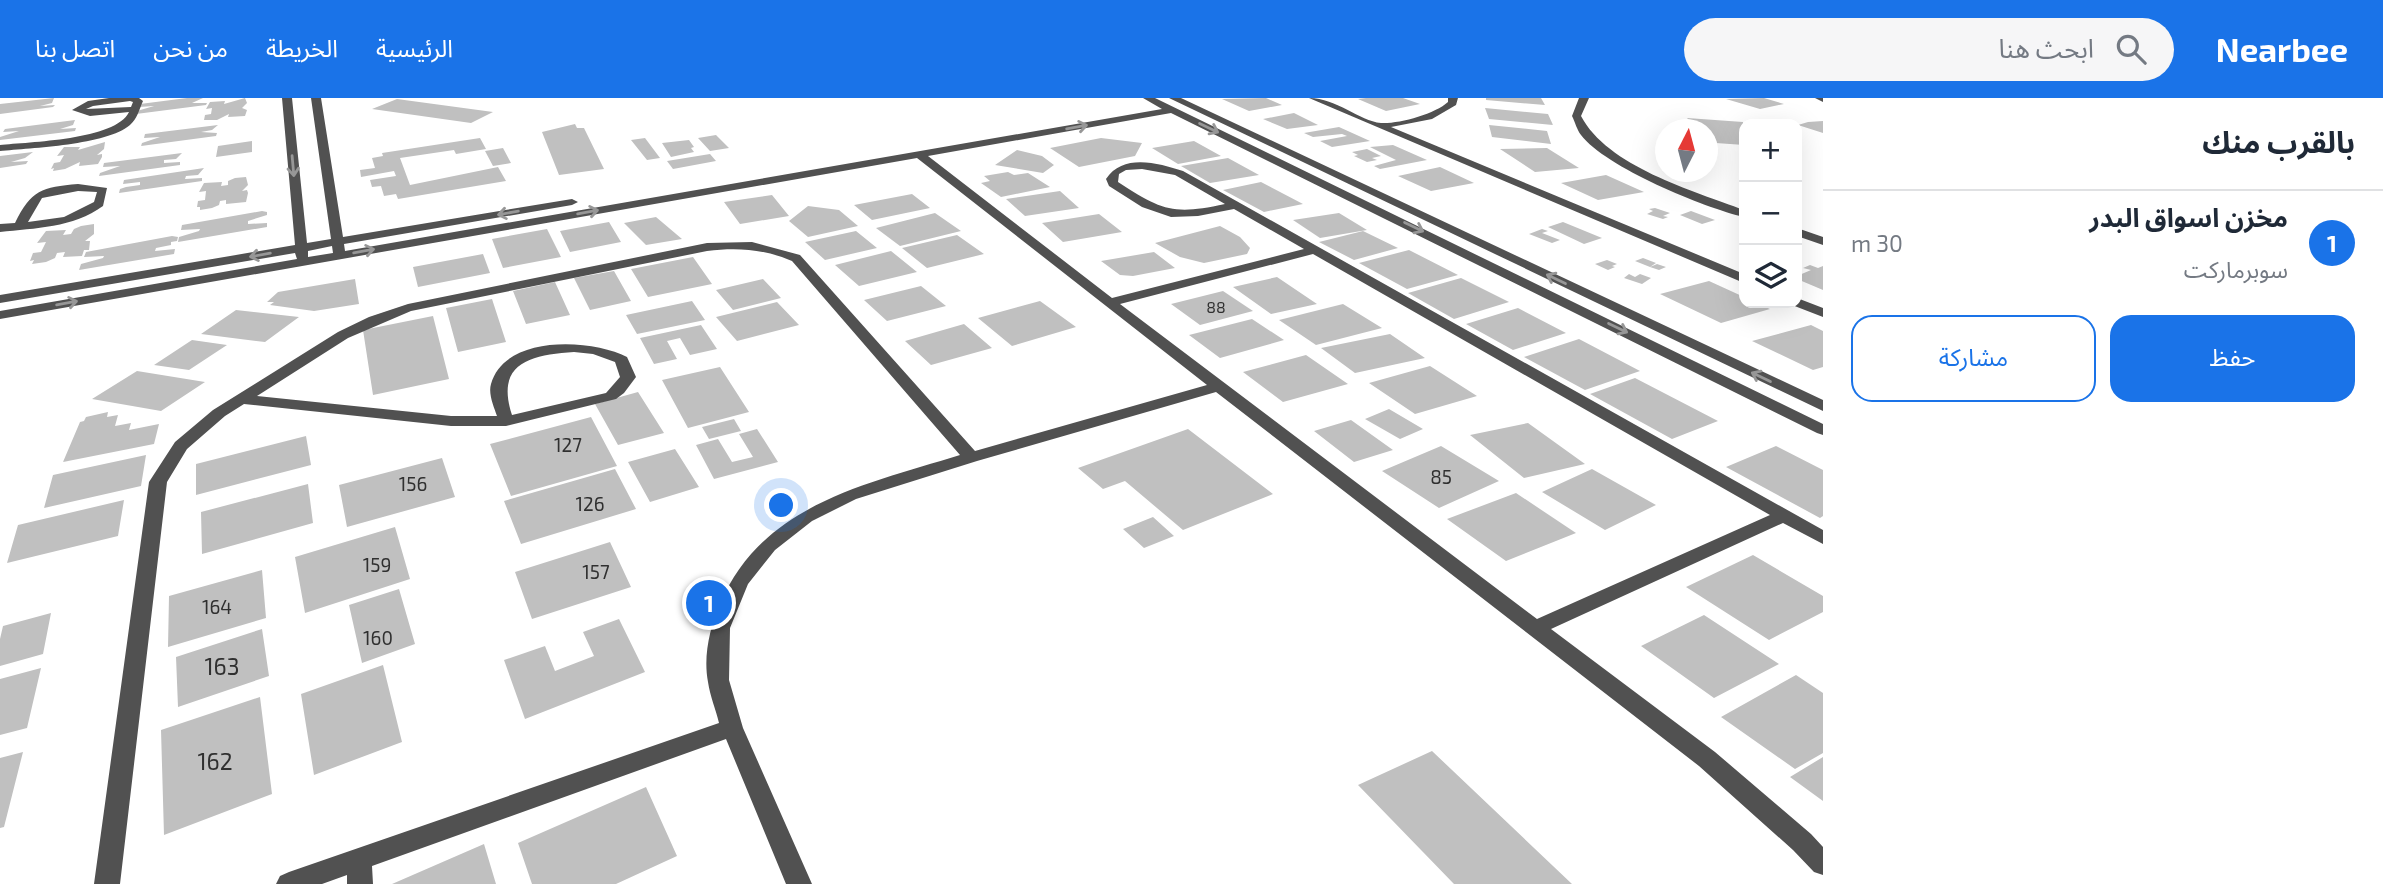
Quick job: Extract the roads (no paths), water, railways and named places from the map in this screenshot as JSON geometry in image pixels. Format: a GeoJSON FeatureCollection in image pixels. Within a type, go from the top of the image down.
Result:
{"type":"FeatureCollection","features":[{"type":"Feature","properties":{"kind":"street"},"geometry":{"type":"LineString","coordinates":[[287,98],[302,262]]}},
{"type":"Feature","properties":{"kind":"street"},"geometry":{"type":"LineString","coordinates":[[316,98],[340,255]]}},
{"type":"Feature","properties":{"kind":"street"},"geometry":{"type":"LineString","coordinates":[[1314,98],[1739,277]]}},
{"type":"Feature","properties":{"kind":"street"},"geometry":{"type":"LineString","coordinates":[[1379,126],[1439,113],[1448,109],[1453,98]]}},
{"type":"Feature","properties":{"kind":"street"},"geometry":{"type":"LineString","coordinates":[[1584,98],[1576,110],[1577,120],[1594,143],[1613,157],[1669,185],[1739,212]]}},
{"type":"Feature","properties":{"kind":"street"},"geometry":{"type":"LineString","coordinates":[[1,302],[1151,100],[1173,104],[1309,162],[1823,406]]}},
{"type":"Feature","properties":{"kind":"street"},"geometry":{"type":"LineString","coordinates":[[0,148],[104,133],[127,124],[132,102]]}},
{"type":"Feature","properties":{"kind":"street"},"geometry":{"type":"LineString","coordinates":[[0,315],[919,154],[1173,104],[1289,166],[1823,430]]}},
{"type":"Feature","properties":{"kind":"street"},"geometry":{"type":"LineString","coordinates":[[919,154],[1218,387],[1707,759],[1802,842],[1823,864]]}},
{"type":"Feature","properties":{"kind":"street"},"geometry":{"type":"LineString","coordinates":[[1289,166],[1309,162]]}},
{"type":"Feature","properties":{"kind":"street"},"geometry":{"type":"LineString","coordinates":[[1236,205],[1190,215],[1164,214],[1149,208],[1113,184],[1111,179],[1112,175],[1125,168],[1146,166],[1169,169],[1236,205],[1823,538]]}},
{"type":"Feature","properties":{"kind":"street"},"geometry":{"type":"LineString","coordinates":[[0,228],[64,219],[90,211],[99,204],[103,190],[82,187],[41,195],[33,200],[20,225]]}},
{"type":"Feature","properties":{"kind":"street"},"geometry":{"type":"LineString","coordinates":[[1802,235],[1823,241]]}},
{"type":"Feature","properties":{"kind":"street"},"geometry":{"type":"LineString","coordinates":[[107,884],[158,482],[181,446],[199,429],[241,399],[343,335],[408,308],[707,247],[769,248],[796,258],[971,457]]}},
{"type":"Feature","properties":{"kind":"street"},"geometry":{"type":"LineString","coordinates":[[1110,302],[1315,250]]}},
{"type":"Feature","properties":{"kind":"street"},"geometry":{"type":"LineString","coordinates":[[1802,304],[1823,313]]}},
{"type":"Feature","properties":{"kind":"street"},"geometry":{"type":"LineString","coordinates":[[241,399],[450,422],[506,421],[611,396],[628,377],[622,360],[600,349],[567,347],[532,355],[517,362],[499,381],[498,390],[506,421]]}},
{"type":"Feature","properties":{"kind":"street"},"geometry":{"type":"LineString","coordinates":[[799,884],[732,729],[718,680],[720,628],[739,582],[768,546],[806,517],[850,495],[971,457],[1218,387]]}},
{"type":"Feature","properties":{"kind":"street"},"geometry":{"type":"LineString","coordinates":[[1535,628],[1784,516]]}},
{"type":"Feature","properties":{"kind":"street"},"geometry":{"type":"LineString","coordinates":[[289,884],[360,872],[732,729]]}},
{"type":"Feature","properties":{"kind":"place","name":"مخزن اسواق البدر"},"geometry":{"type":"Point","coordinates":[709,603]}}]}
